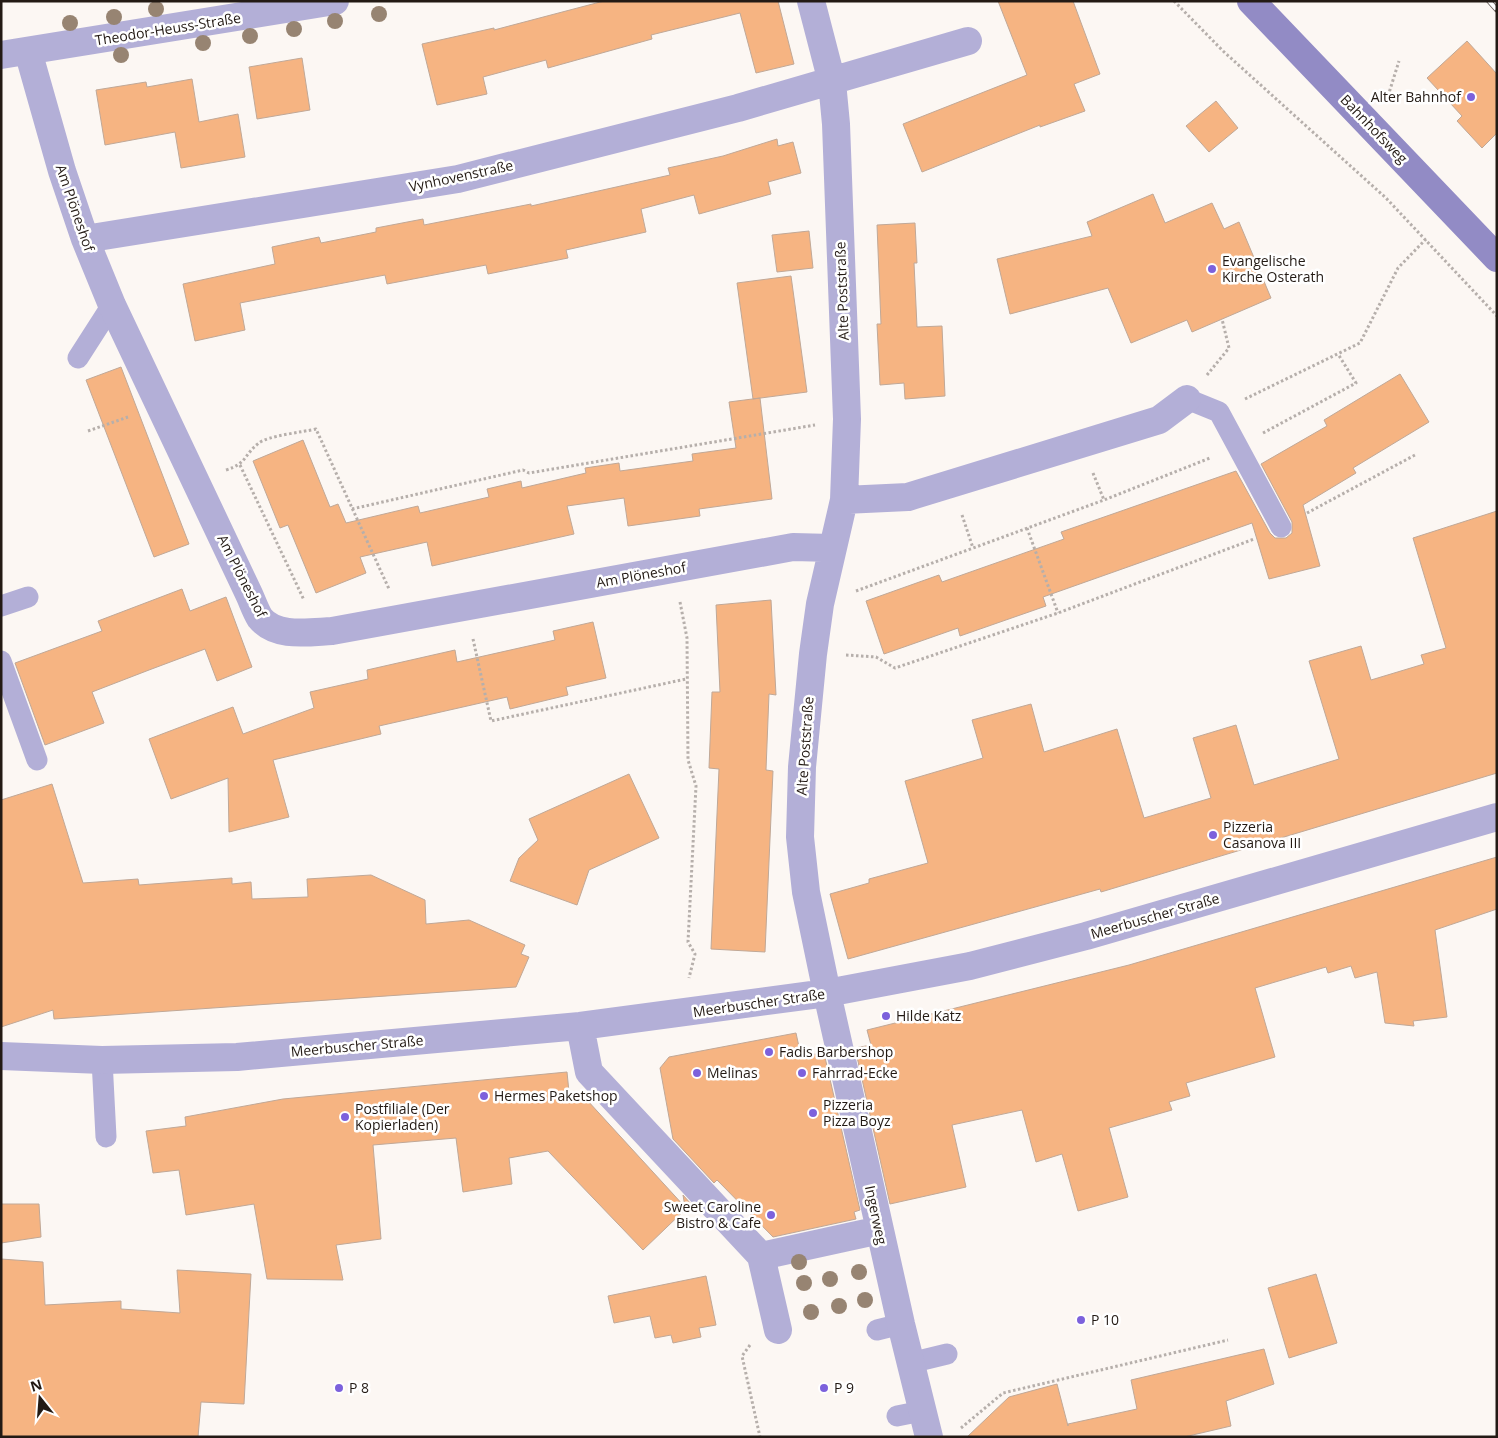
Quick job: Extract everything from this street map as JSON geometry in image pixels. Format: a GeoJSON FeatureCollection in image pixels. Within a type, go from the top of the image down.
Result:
{"type":"FeatureCollection","features":[{"type":"Feature","properties":{"kind":"main road","name":"Bahnhofsweg"},"geometry":{"type":"LineString","coordinates":[[1251,1],[1497,258]]}},
{"type":"Feature","properties":{"kind":"street","name":"Theodor-Heuss-Straße"},"geometry":{"type":"LineString","coordinates":[[1,55],[335,1]]}},
{"type":"Feature","properties":{"kind":"street","name":"Alte Poststraße"},"geometry":{"type":"LineString","coordinates":[[811,1],[832,82],[836,124],[847,419],[844,500],[820,604],[802,766],[800,837],[806,892],[827,993]]}},
{"type":"Feature","properties":{"kind":"street"},"geometry":{"type":"LineString","coordinates":[[832,82],[968,41]]}},
{"type":"Feature","properties":{"kind":"street","name":"Am Plöneshof"},"geometry":{"type":"LineString","coordinates":[[28,51],[62,171],[85,239],[112,305],[196,479],[260,618],[273,629],[286,632],[319,632],[403,619],[793,547],[832,548]]}},
{"type":"Feature","properties":{"kind":"street","name":"Vynhovenstraße"},"geometry":{"type":"LineString","coordinates":[[85,239],[458,179],[642,134],[832,82]]}},
{"type":"Feature","properties":{"kind":"street"},"geometry":{"type":"LineString","coordinates":[[844,500],[908,497],[1159,420],[1187,399]]}},
{"type":"Feature","properties":{"kind":"street","name":"Meerbuscher Straße"},"geometry":{"type":"LineString","coordinates":[[1,1056],[102,1060],[237,1057],[580,1026],[827,993],[970,966],[1047,946],[1220,898],[1497,817]]}},
{"type":"Feature","properties":{"kind":"street","name":"Ingerweg"},"geometry":{"type":"LineString","coordinates":[[827,993],[880,1230],[889,1327],[910,1363],[916,1421]]}},
{"type":"Feature","properties":{"kind":"street"},"geometry":{"type":"LineString","coordinates":[[580,1026],[589,1072],[761,1256],[778,1330]]}},
{"type":"Feature","properties":{"kind":"street"},"geometry":{"type":"LineString","coordinates":[[761,1256],[880,1230]]}},
{"type":"Feature","properties":{"kind":"lane"},"geometry":{"type":"LineString","coordinates":[[78,358],[112,305]]}},
{"type":"Feature","properties":{"kind":"lane"},"geometry":{"type":"LineString","coordinates":[[1187,399],[1219,412],[1281,527]]}},
{"type":"Feature","properties":{"kind":"lane"},"geometry":{"type":"LineString","coordinates":[[1,606],[28,597]]}},
{"type":"Feature","properties":{"kind":"lane"},"geometry":{"type":"LineString","coordinates":[[1,661],[37,760]]}},
{"type":"Feature","properties":{"kind":"lane"},"geometry":{"type":"LineString","coordinates":[[102,1060],[106,1137]]}},
{"type":"Feature","properties":{"kind":"lane"},"geometry":{"type":"LineString","coordinates":[[910,1363],[948,1354]]}},
{"type":"Feature","properties":{"kind":"path"},"geometry":{"type":"LineString","coordinates":[[1174,1],[1223,51],[1386,198],[1497,316]]}},
{"type":"Feature","properties":{"kind":"path"},"geometry":{"type":"LineString","coordinates":[[1387,99],[1399,61]]}},
{"type":"Feature","properties":{"kind":"path"},"geometry":{"type":"LineString","coordinates":[[1219,412],[1360,343],[1398,268],[1426,239]]}},
{"type":"Feature","properties":{"kind":"path"},"geometry":{"type":"LineString","coordinates":[[1187,399],[1229,348],[1222,319]]}},
{"type":"Feature","properties":{"kind":"path"},"geometry":{"type":"LineString","coordinates":[[820,604],[1027,528],[1238,446],[1356,383],[1338,354]]}},
{"type":"Feature","properties":{"kind":"path"},"geometry":{"type":"LineString","coordinates":[[88,431],[160,404]]}},
{"type":"Feature","properties":{"kind":"path"},"geometry":{"type":"LineString","coordinates":[[352,509],[523,470],[529,473],[847,419]]}},
{"type":"Feature","properties":{"kind":"path"},"geometry":{"type":"LineString","coordinates":[[196,479],[240,465],[258,443],[270,438],[316,429],[403,619]]}},
{"type":"Feature","properties":{"kind":"path"},"geometry":{"type":"LineString","coordinates":[[813,654],[876,657],[895,668],[1058,612],[1281,527],[1415,455]]}},
{"type":"Feature","properties":{"kind":"path"},"geometry":{"type":"LineString","coordinates":[[240,465],[319,632]]}},
{"type":"Feature","properties":{"kind":"path"},"geometry":{"type":"LineString","coordinates":[[1027,528],[1058,612]]}},
{"type":"Feature","properties":{"kind":"path"},"geometry":{"type":"LineString","coordinates":[[671,570],[683,611],[687,638],[688,760],[696,786],[688,942],[695,954],[689,974],[694,1012]]}},
{"type":"Feature","properties":{"kind":"path"},"geometry":{"type":"LineString","coordinates":[[466,607],[491,721],[686,679]]}},
{"type":"Feature","properties":{"kind":"path"},"geometry":{"type":"LineString","coordinates":[[760,1437],[742,1356],[757,1335],[778,1330]]}},
{"type":"Feature","properties":{"kind":"path"},"geometry":{"type":"LineString","coordinates":[[959,1430],[1003,1393],[1228,1340]]}},
{"type":"Feature","properties":{"kind":"building"},"geometry":{"type":"Polygon","coordinates":[[[604,1],[778,1],[794,64],[756,73],[740,13],[651,35],[652,39],[548,68],[546,60],[483,77],[487,94],[437,105],[422,44],[494,28],[494,30],[604,1]]]}},
{"type":"Feature","properties":{"kind":"building"},"geometry":{"type":"Polygon","coordinates":[[[998,1],[1073,1],[1100,74],[1074,84],[1085,111],[1040,127],[1040,125],[922,172],[903,124],[1027,75],[998,1]]]}},
{"type":"Feature","properties":{"kind":"building","name":"Alter Bahnhof"},"geometry":{"type":"Polygon","coordinates":[[[1467,41],[1497,74],[1497,133],[1482,148],[1457,121],[1462,116],[1427,78],[1467,41]]]}},
{"type":"Feature","properties":{"kind":"building"},"geometry":{"type":"Polygon","coordinates":[[[302,58],[310,110],[257,119],[249,67],[302,58]]]}},
{"type":"Feature","properties":{"kind":"building"},"geometry":{"type":"Polygon","coordinates":[[[192,79],[199,122],[238,114],[245,157],[181,168],[175,132],[105,145],[96,90],[146,82],[147,87],[192,79]]]}},
{"type":"Feature","properties":{"kind":"building"},"geometry":{"type":"Polygon","coordinates":[[[1216,101],[1238,128],[1209,152],[1186,126],[1216,101]]]}},
{"type":"Feature","properties":{"kind":"building"},"geometry":{"type":"Polygon","coordinates":[[[777,139],[778,146],[793,142],[801,173],[768,182],[771,194],[699,214],[694,195],[641,209],[646,232],[566,250],[568,258],[488,274],[486,265],[387,284],[385,275],[240,303],[245,330],[195,341],[183,284],[275,264],[272,247],[319,237],[321,243],[376,232],[376,228],[423,219],[424,225],[531,204],[531,206],[670,175],[668,168],[723,156],[777,139]]]}},
{"type":"Feature","properties":{"kind":"building"},"geometry":{"type":"Polygon","coordinates":[[[1153,194],[1165,223],[1212,203],[1224,229],[1239,222],[1271,298],[1192,332],[1187,320],[1131,343],[1108,288],[1010,314],[997,259],[1092,236],[1087,222],[1153,194]]]}},
{"type":"Feature","properties":{"kind":"building"},"geometry":{"type":"Polygon","coordinates":[[[915,223],[917,263],[914,263],[917,327],[942,326],[945,396],[905,399],[904,383],[880,385],[877,324],[881,324],[877,225],[915,223]]]}},
{"type":"Feature","properties":{"kind":"building"},"geometry":{"type":"Polygon","coordinates":[[[809,231],[813,268],[777,272],[772,235],[809,231]]]}},
{"type":"Feature","properties":{"kind":"building"},"geometry":{"type":"Polygon","coordinates":[[[791,276],[807,392],[753,399],[737,283],[791,276]]]}},
{"type":"Feature","properties":{"kind":"building"},"geometry":{"type":"Polygon","coordinates":[[[121,367],[189,544],[154,557],[86,380],[121,367]]]}},
{"type":"Feature","properties":{"kind":"building"},"geometry":{"type":"Polygon","coordinates":[[[1400,374],[1429,422],[1353,468],[1356,473],[1303,505],[1320,566],[1269,579],[1252,523],[1043,597],[1046,606],[960,636],[958,628],[884,654],[866,601],[939,575],[942,582],[1064,539],[1061,532],[1236,471],[1270,533],[1275,538],[1286,538],[1292,533],[1292,522],[1261,464],[1327,426],[1324,420],[1400,374]]]}},
{"type":"Feature","properties":{"kind":"building"},"geometry":{"type":"Polygon","coordinates":[[[760,398],[772,499],[699,509],[700,516],[628,526],[624,498],[567,506],[574,534],[432,566],[427,542],[360,557],[366,573],[316,593],[288,525],[280,528],[253,461],[303,440],[330,507],[338,504],[346,523],[418,506],[420,513],[489,497],[487,489],[521,481],[522,488],[586,473],[585,468],[619,463],[620,471],[693,461],[692,454],[736,448],[729,402],[760,398]]]}},
{"type":"Feature","properties":{"kind":"building"},"geometry":{"type":"Polygon","coordinates":[[[1497,511],[1497,773],[1101,892],[1100,889],[848,959],[830,894],[869,883],[869,879],[928,863],[905,781],[983,758],[972,720],[1031,704],[1044,752],[1117,729],[1144,818],[1211,798],[1193,738],[1236,725],[1254,785],[1339,759],[1309,661],[1361,646],[1371,680],[1424,664],[1421,655],[1446,648],[1413,538],[1497,511]]]}},
{"type":"Feature","properties":{"kind":"building"},"geometry":{"type":"Polygon","coordinates":[[[182,589],[190,611],[226,597],[252,667],[217,681],[205,649],[149,670],[92,692],[104,723],[45,745],[15,663],[102,631],[98,621],[182,589]]]}},
{"type":"Feature","properties":{"kind":"building"},"geometry":{"type":"Polygon","coordinates":[[[771,600],[776,695],[769,694],[766,770],[773,771],[765,952],[711,949],[719,769],[709,768],[712,692],[720,692],[716,605],[771,600]]]}},
{"type":"Feature","properties":{"kind":"building"},"geometry":{"type":"Polygon","coordinates":[[[593,622],[606,678],[566,687],[568,695],[510,709],[507,697],[379,726],[381,734],[273,760],[289,817],[229,832],[228,778],[171,799],[149,739],[233,707],[243,734],[314,708],[310,692],[368,679],[367,670],[455,650],[457,662],[555,640],[553,631],[593,622]]]}},
{"type":"Feature","properties":{"kind":"building"},"geometry":{"type":"Polygon","coordinates":[[[629,774],[659,838],[589,870],[577,905],[510,881],[519,858],[538,840],[529,819],[629,774]]]}},
{"type":"Feature","properties":{"kind":"building"},"geometry":{"type":"Polygon","coordinates":[[[52,784],[83,883],[138,879],[139,885],[232,878],[232,884],[251,882],[252,899],[308,897],[307,879],[371,875],[425,900],[426,924],[469,920],[525,945],[521,954],[529,957],[516,987],[54,1019],[53,1010],[1,1027],[1,800],[52,784]]]}},
{"type":"Feature","properties":{"kind":"building"},"geometry":{"type":"Polygon","coordinates":[[[1497,857],[1497,909],[1435,930],[1447,1017],[1413,1021],[1414,1026],[1385,1023],[1377,972],[1355,978],[1351,966],[1328,973],[1326,967],[1255,988],[1275,1057],[1186,1083],[1190,1096],[1169,1102],[1172,1110],[1109,1128],[1128,1197],[1078,1211],[1062,1154],[1036,1162],[1022,1110],[952,1125],[966,1187],[890,1204],[855,1048],[871,1045],[867,1030],[1129,965],[1497,857]]]}},
{"type":"Feature","properties":{"kind":"building"},"geometry":{"type":"Polygon","coordinates":[[[796,1033],[801,1056],[824,1053],[860,1210],[854,1212],[856,1219],[773,1237],[717,1180],[714,1183],[673,1139],[660,1068],[669,1057],[796,1033]]]}},
{"type":"Feature","properties":{"kind":"building"},"geometry":{"type":"Polygon","coordinates":[[[567,1072],[570,1102],[587,1100],[685,1207],[683,1195],[691,1204],[643,1250],[548,1151],[509,1158],[512,1184],[463,1192],[456,1138],[373,1145],[381,1239],[336,1245],[343,1280],[267,1279],[254,1204],[186,1215],[179,1170],[153,1173],[146,1131],[186,1126],[185,1117],[283,1099],[567,1072]]]}},
{"type":"Feature","properties":{"kind":"building"},"geometry":{"type":"Polygon","coordinates":[[[1,1204],[39,1204],[41,1237],[1,1243],[1,1204]]]}},
{"type":"Feature","properties":{"kind":"building"},"geometry":{"type":"Polygon","coordinates":[[[1,1259],[43,1262],[45,1305],[121,1301],[121,1309],[180,1313],[177,1270],[251,1274],[244,1404],[201,1402],[198,1437],[1,1437],[1,1259]]]}},
{"type":"Feature","properties":{"kind":"building"},"geometry":{"type":"Polygon","coordinates":[[[1316,1274],[1337,1343],[1289,1358],[1268,1288],[1316,1274]]]}},
{"type":"Feature","properties":{"kind":"building"},"geometry":{"type":"Polygon","coordinates":[[[706,1276],[716,1325],[699,1328],[701,1337],[673,1343],[671,1335],[655,1338],[650,1316],[614,1323],[608,1296],[706,1276]]]}},
{"type":"Feature","properties":{"kind":"building"},"geometry":{"type":"Polygon","coordinates":[[[1264,1349],[1274,1384],[1226,1401],[1231,1426],[1184,1437],[967,1437],[1009,1397],[1057,1384],[1068,1426],[1068,1424],[1137,1409],[1131,1380],[1264,1349]]]}},
{"type":"Feature","properties":{"kind":"railway"},"geometry":{"type":"LineString","coordinates":[[1489,1],[1497,10]]}},
{"type":"Feature","properties":{"kind":"place","name":"Alter Bahnhof"},"geometry":{"type":"Point","coordinates":[1471,97]}},
{"type":"Feature","properties":{"kind":"place","name":"Evangelische Kirche Osterath"},"geometry":{"type":"Point","coordinates":[1212,269]}},
{"type":"Feature","properties":{"kind":"place","name":"Pizzeria Casanova III"},"geometry":{"type":"Point","coordinates":[1213,835]}},
{"type":"Feature","properties":{"kind":"place","name":"Hilde Katz"},"geometry":{"type":"Point","coordinates":[886,1016]}},
{"type":"Feature","properties":{"kind":"place","name":"Fadis Barbershop"},"geometry":{"type":"Point","coordinates":[769,1052]}},
{"type":"Feature","properties":{"kind":"place","name":"Melinas"},"geometry":{"type":"Point","coordinates":[697,1073]}},
{"type":"Feature","properties":{"kind":"place","name":"Fahrrad-Ecke"},"geometry":{"type":"Point","coordinates":[802,1073]}},
{"type":"Feature","properties":{"kind":"place","name":"Hermes Paketshop"},"geometry":{"type":"Point","coordinates":[484,1096]}},
{"type":"Feature","properties":{"kind":"place","name":"Pizzeria Pizza Boyz"},"geometry":{"type":"Point","coordinates":[813,1113]}},
{"type":"Feature","properties":{"kind":"place","name":"Postfiliale (Der Kopierladen)"},"geometry":{"type":"Point","coordinates":[345,1117]}},
{"type":"Feature","properties":{"kind":"place","name":"Sweet Caroline Bistro & Cafe"},"geometry":{"type":"Point","coordinates":[771,1215]}},
{"type":"Feature","properties":{"kind":"place","name":"P 10"},"geometry":{"type":"Point","coordinates":[1081,1320]}},
{"type":"Feature","properties":{"kind":"place","name":"P 8"},"geometry":{"type":"Point","coordinates":[339,1388]}},
{"type":"Feature","properties":{"kind":"place","name":"P 9"},"geometry":{"type":"Point","coordinates":[824,1388]}}]}
